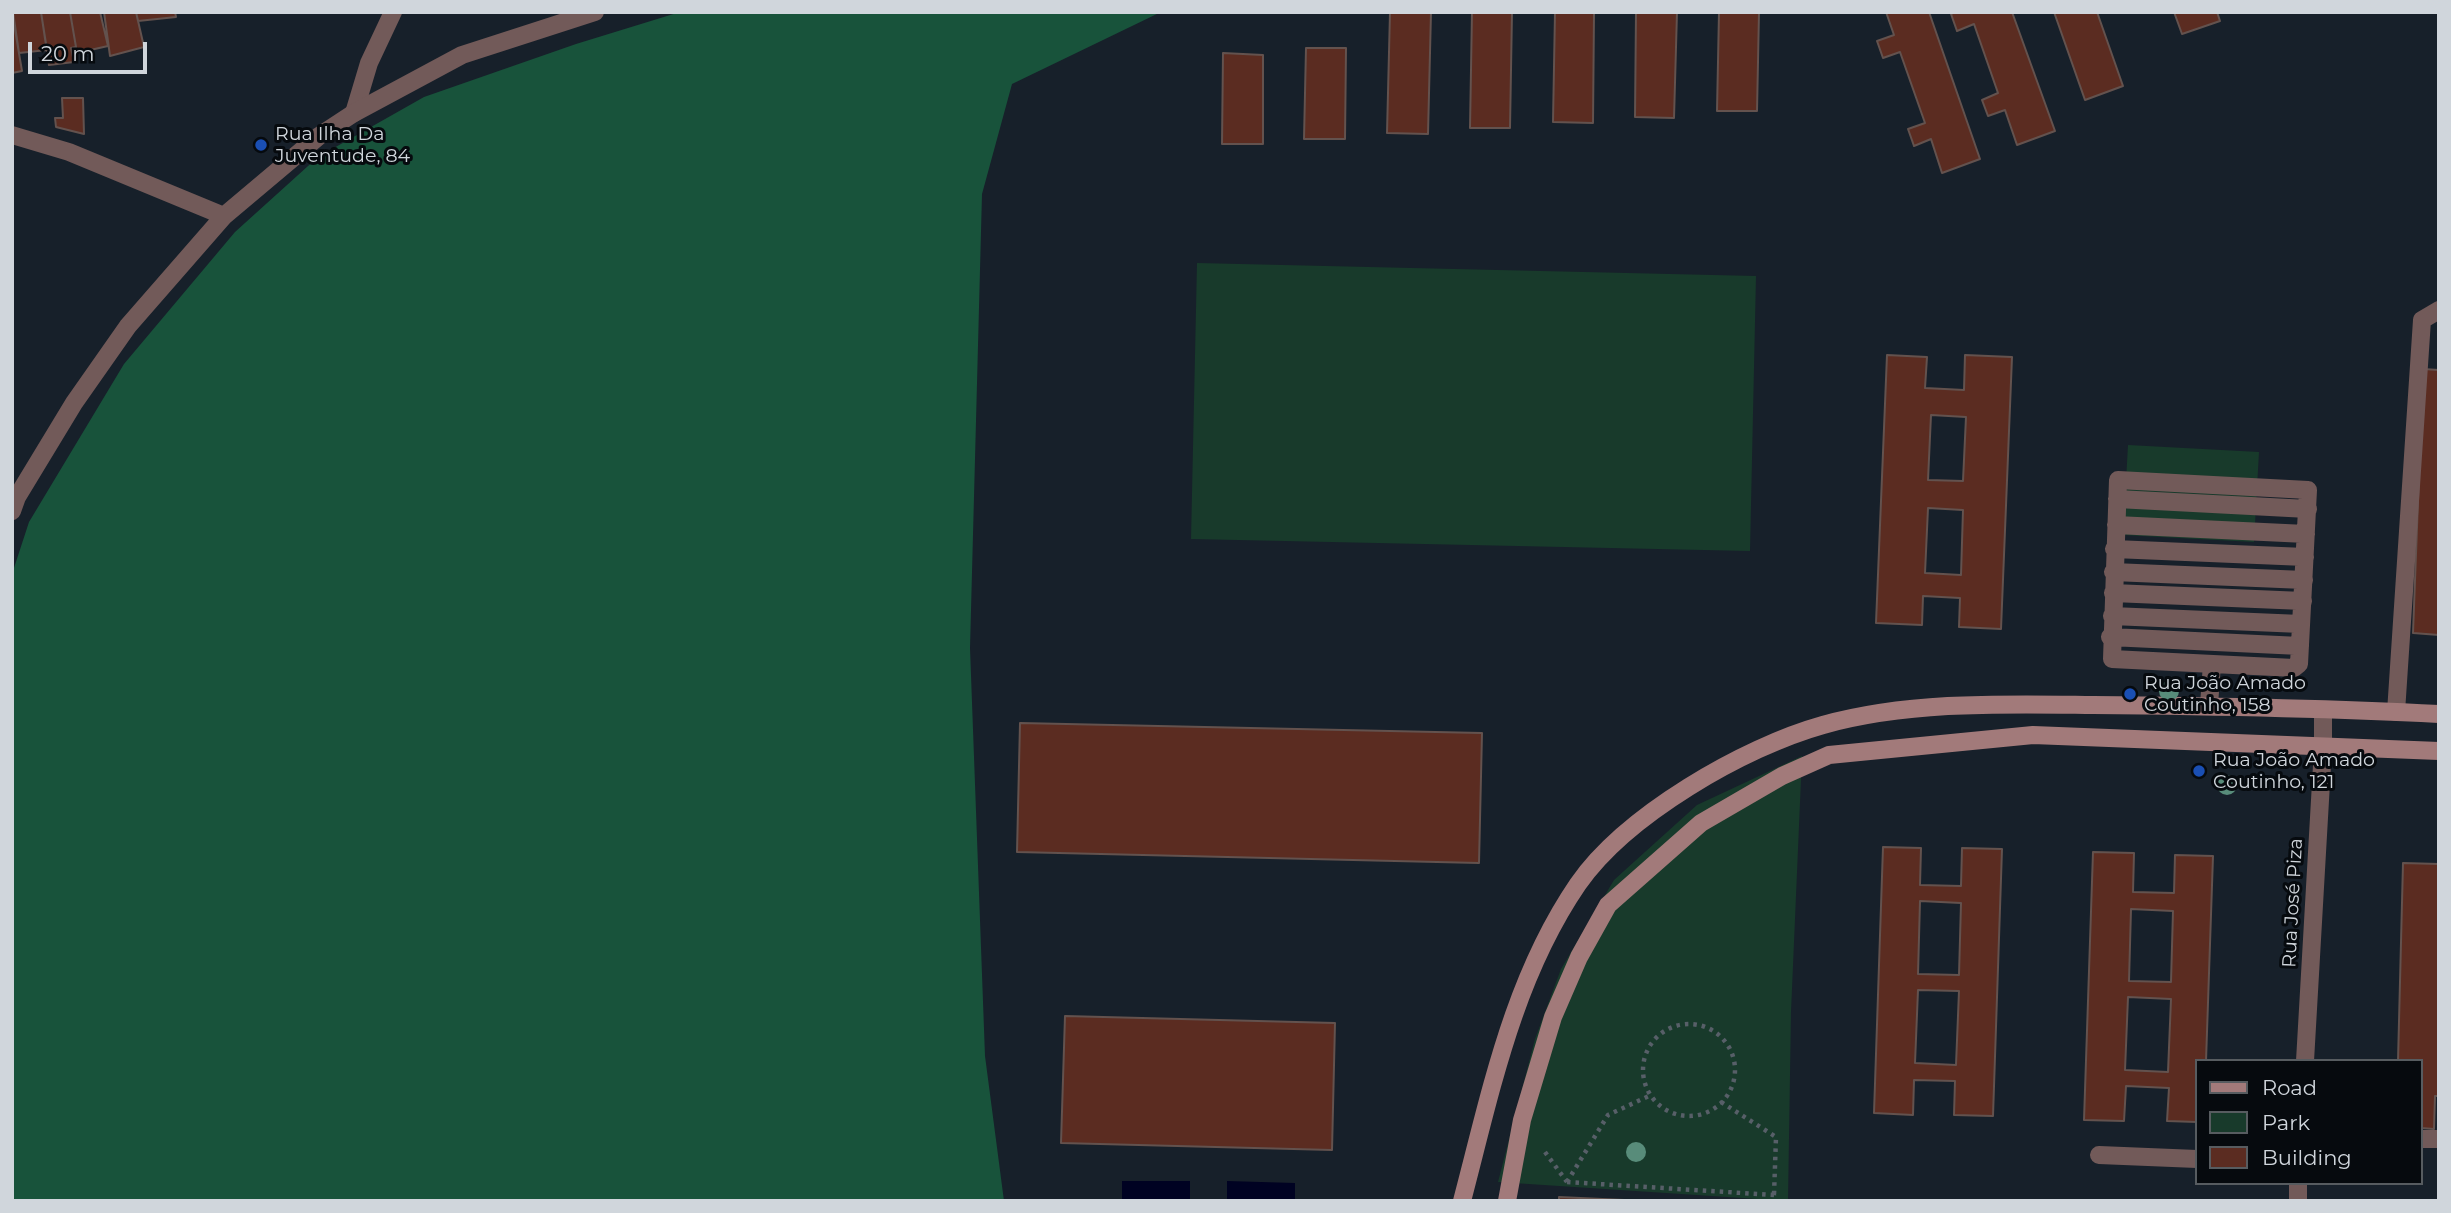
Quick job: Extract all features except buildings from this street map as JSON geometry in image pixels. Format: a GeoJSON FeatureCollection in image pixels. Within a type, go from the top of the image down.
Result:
{"type":"FeatureCollection","features":[{"type":"Feature","properties":{"kind":"street"},"geometry":{"type":"LineString","coordinates":[[354,113],[369,63],[393,12]]}},
{"type":"Feature","properties":{"kind":"street"},"geometry":{"type":"LineString","coordinates":[[12,512],[24,485],[103,360],[128,326],[224,216],[319,136],[354,113],[462,55],[595,12]]}},
{"type":"Feature","properties":{"kind":"street"},"geometry":{"type":"LineString","coordinates":[[12,135],[69,152],[224,216]]}},
{"type":"Feature","properties":{"kind":"street"},"geometry":{"type":"LineString","coordinates":[[2396,712],[2422,320],[2439,310]]}},
{"type":"Feature","properties":{"kind":"street"},"geometry":{"type":"LineString","coordinates":[[2118,480],[2308,489],[2306,534],[2300,662],[2294,668],[2113,660],[2109,656],[2118,480]]}},
{"type":"Feature","properties":{"kind":"street"},"geometry":{"type":"LineString","coordinates":[[2116,525],[2306,534]]}},
{"type":"Feature","properties":{"kind":"street"},"geometry":{"type":"LineString","coordinates":[[2114,549],[2305,557]]}},
{"type":"Feature","properties":{"kind":"street"},"geometry":{"type":"LineString","coordinates":[[2113,572],[2304,580]]}},
{"type":"Feature","properties":{"kind":"street"},"geometry":{"type":"LineString","coordinates":[[2113,593],[2303,601]]}},
{"type":"Feature","properties":{"kind":"street"},"geometry":{"type":"LineString","coordinates":[[2112,616],[2301,624]]}},
{"type":"Feature","properties":{"kind":"street"},"geometry":{"type":"LineString","coordinates":[[2110,636],[2301,646]]}},
{"type":"Feature","properties":{"kind":"street"},"geometry":{"type":"LineString","coordinates":[[2209,705],[2212,664]]}},
{"type":"Feature","properties":{"kind":"street"},"geometry":{"type":"LineString","coordinates":[[1462,1201],[1513,1010],[1545,939],[1580,882],[1618,839],[1698,782],[1770,743],[1824,725],[1880,713],[2003,704],[2209,705],[2439,714]]}},
{"type":"Feature","properties":{"kind":"street","name":"Rua José Piza"},"geometry":{"type":"LineString","coordinates":[[2305,1059],[2323,710]]}},
{"type":"Feature","properties":{"kind":"street"},"geometry":{"type":"LineString","coordinates":[[1507,1201],[1522,1120],[1553,1017],[1579,957],[1608,905],[1700,823],[1743,796],[1829,755],[2033,735],[2439,751]]}},
{"type":"Feature","properties":{"kind":"street"},"geometry":{"type":"LineString","coordinates":[[2099,1155],[2196,1159]]}},
{"type":"Feature","properties":{"kind":"path"},"geometry":{"type":"LineString","coordinates":[[1682,1024],[1697,1024],[1712,1029],[1732,1052],[1736,1067],[1734,1082],[1721,1102],[1703,1114],[1689,1116],[1674,1114],[1650,1095],[1644,1081],[1643,1066],[1655,1038],[1682,1024]]}},
{"type":"Feature","properties":{"kind":"path"},"geometry":{"type":"LineString","coordinates":[[1650,1095],[1608,1115],[1567,1182],[1773,1198],[1776,1137],[1721,1102]]}},
{"type":"Feature","properties":{"kind":"green space"},"geometry":{"type":"Polygon","coordinates":[[[680,12],[1161,12],[1012,84],[982,194],[970,648],[985,1056],[1004,1201],[12,1201],[12,574],[29,522],[124,364],[235,232],[318,157],[424,97],[576,44],[680,12]]]}},
{"type":"Feature","properties":{"kind":"green space"},"geometry":{"type":"Polygon","coordinates":[[[1197,263],[1756,276],[1750,551],[1191,539],[1197,263]]]}},
{"type":"Feature","properties":{"kind":"green space"},"geometry":{"type":"Polygon","coordinates":[[[2128,445],[2259,452],[2254,542],[2123,535],[2128,445]]]}},
{"type":"Feature","properties":{"kind":"green space"},"geometry":{"type":"Polygon","coordinates":[[[1802,756],[1791,1012],[1788,1201],[1498,1182],[1535,1039],[1561,969],[1614,880],[1697,805],[1802,756]]]}},
{"type":"Feature","properties":{"kind":"water"},"geometry":{"type":"Polygon","coordinates":[[[1122,1181],[1190,1181],[1190,1201],[1122,1201],[1122,1181]]]}},
{"type":"Feature","properties":{"kind":"water"},"geometry":{"type":"Polygon","coordinates":[[[1227,1181],[1295,1183],[1295,1201],[1227,1201],[1227,1181]]]}},
{"type":"Feature","properties":{"kind":"place","name":"Rua Ilha Da Juventude, 84"},"geometry":{"type":"Point","coordinates":[261,145]}},
{"type":"Feature","properties":{"kind":"place","name":"Rua João Amado Coutinho, 158"},"geometry":{"type":"Point","coordinates":[2130,694]}},
{"type":"Feature","properties":{"kind":"place","name":"Rua João Amado Coutinho, 121"},"geometry":{"type":"Point","coordinates":[2199,771]}}]}
